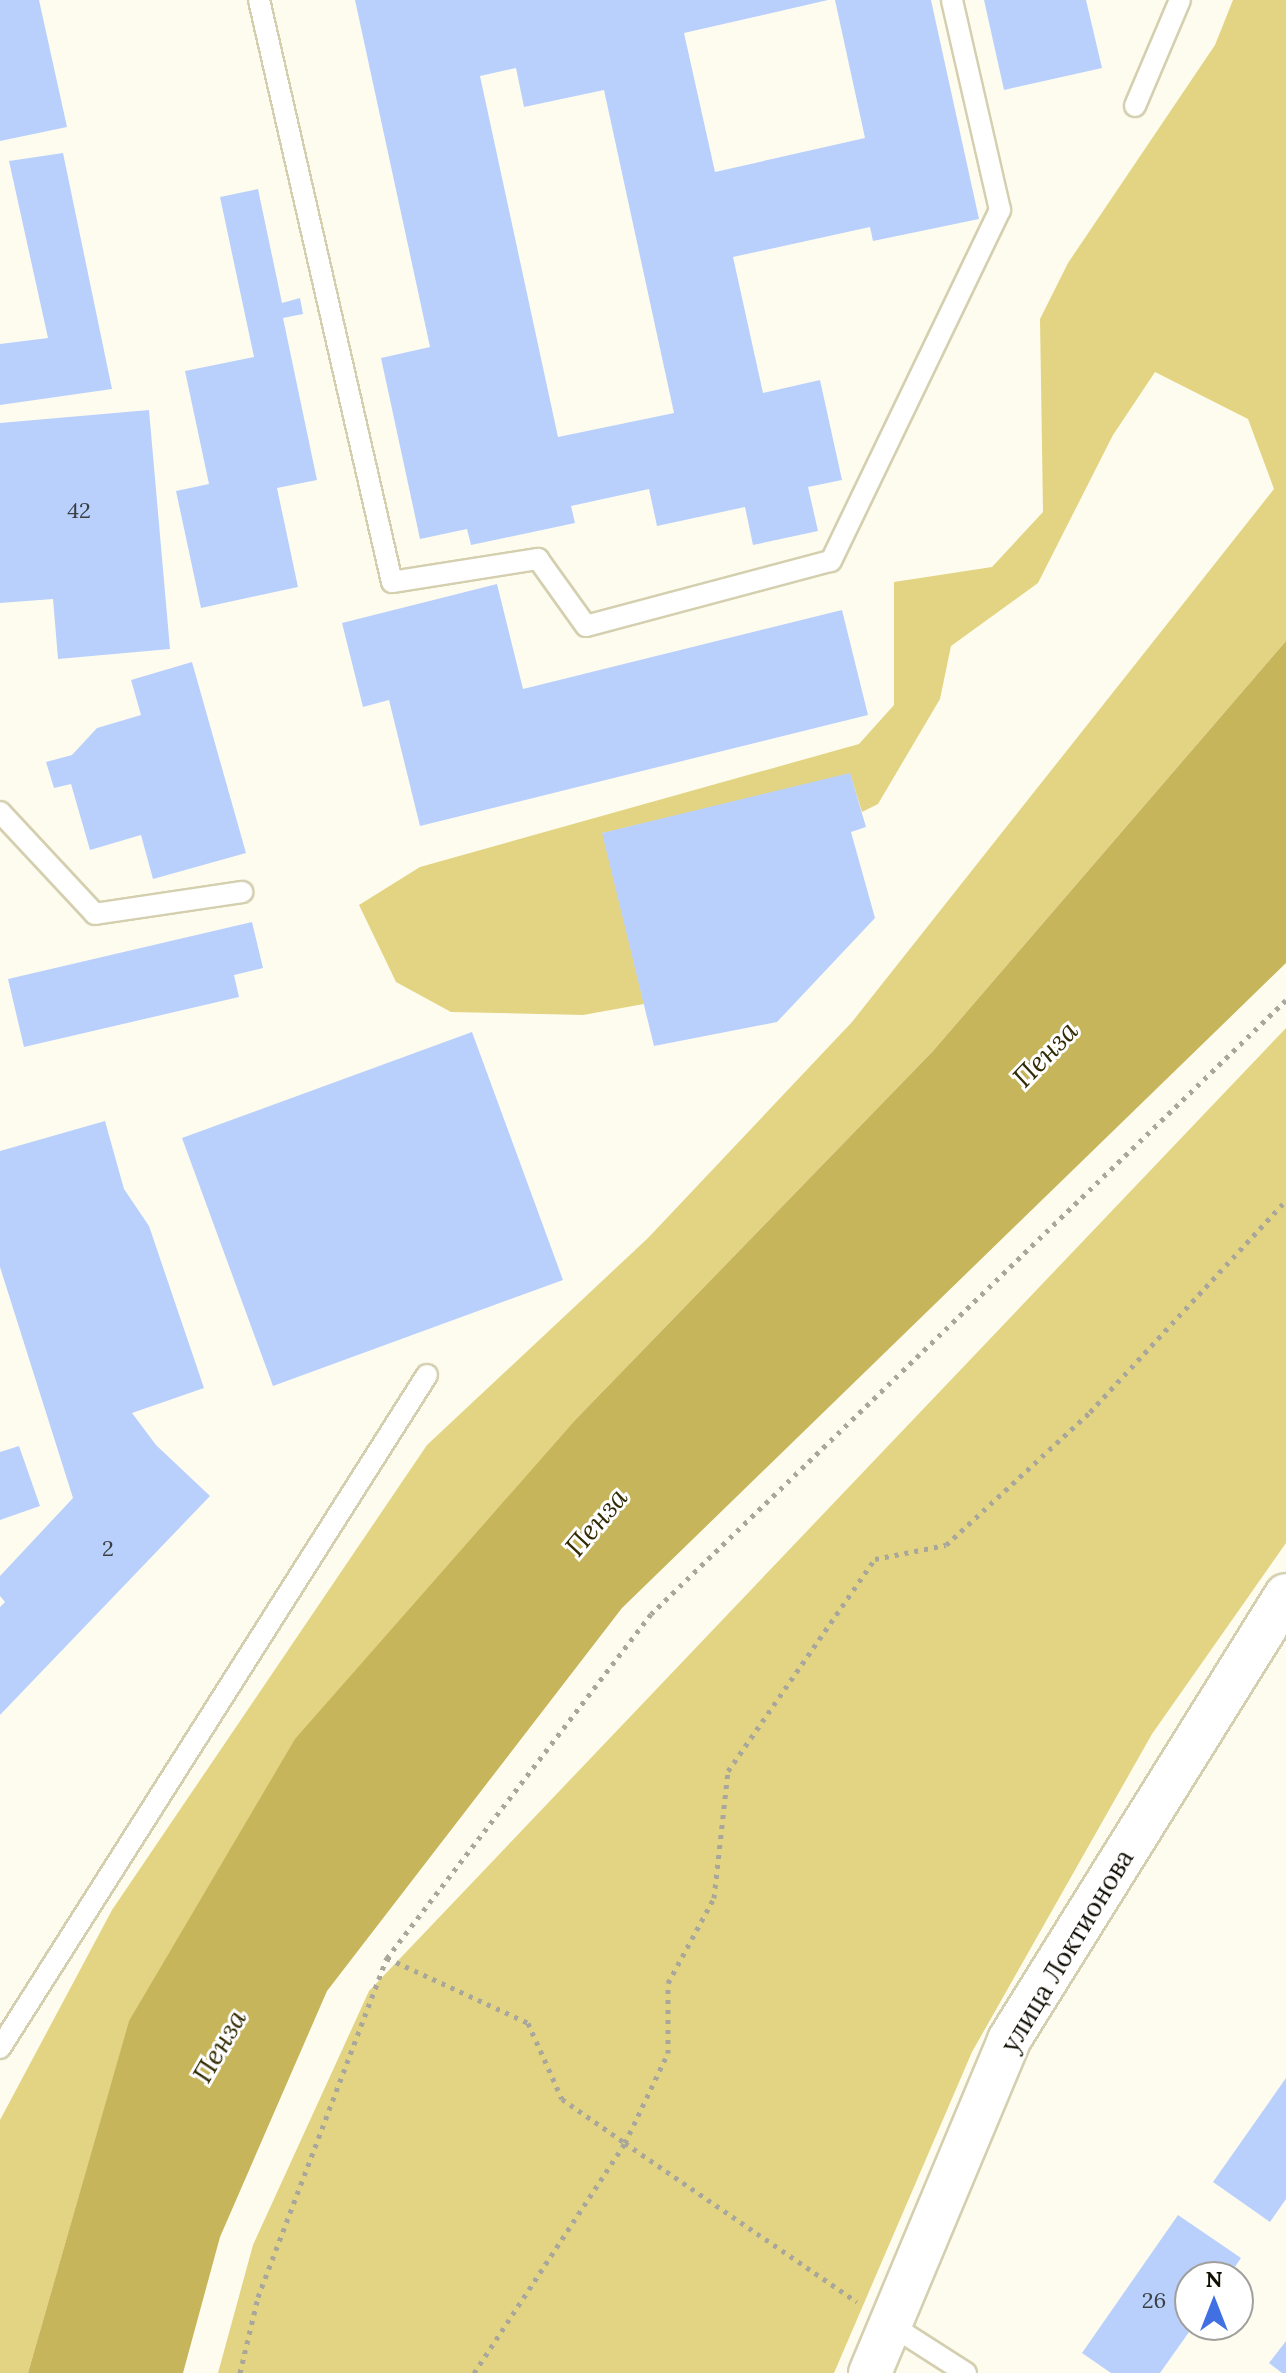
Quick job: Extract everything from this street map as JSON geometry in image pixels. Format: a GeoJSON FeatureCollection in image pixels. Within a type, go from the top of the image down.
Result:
{"type":"FeatureCollection","features":[{"type":"Feature","properties":{"kind":"street","name":"улица Локтионова"},"geometry":{"type":"LineString","coordinates":[[870,2373],[1009,2040],[1286,1595]]}},
{"type":"Feature","properties":{"kind":"lane"},"geometry":{"type":"LineString","coordinates":[[259,0],[392,582],[538,559],[586,626],[831,561],[1000,210],[952,0]]}},
{"type":"Feature","properties":{"kind":"lane"},"geometry":{"type":"LineString","coordinates":[[1135,106],[1180,0]]}},
{"type":"Feature","properties":{"kind":"lane"},"geometry":{"type":"LineString","coordinates":[[0,812],[95,914],[242,892]]}},
{"type":"Feature","properties":{"kind":"lane"},"geometry":{"type":"LineString","coordinates":[[0,2048],[427,1375]]}},
{"type":"Feature","properties":{"kind":"lane"},"geometry":{"type":"LineString","coordinates":[[891,2325],[966,2373]]}},
{"type":"Feature","properties":{"kind":"path"},"geometry":{"type":"LineString","coordinates":[[240,2373],[258,2297],[387,1958],[651,1614],[1286,1000]]}},
{"type":"Feature","properties":{"kind":"path"},"geometry":{"type":"LineString","coordinates":[[474,2373],[625,2143],[668,2053],[668,1983],[714,1898],[728,1771],[875,1559],[946,1545],[1090,1412],[1267,1225],[1286,1200]]}},
{"type":"Feature","properties":{"kind":"path"},"geometry":{"type":"LineString","coordinates":[[387,1958],[528,2023],[562,2099],[891,2325]]}},
{"type":"Feature","properties":{"kind":"shaded area"},"geometry":{"type":"Polygon","coordinates":[[[1233,0],[1286,0],[1286,641],[933,1051],[578,1417],[129,2022],[28,2373],[0,2373],[0,2120],[112,1910],[427,1445],[648,1238],[852,1022],[1274,489],[1248,419],[1155,372],[1113,435],[1038,583],[951,646],[940,699],[878,804],[862,812],[850,774],[603,833],[644,1004],[583,1015],[451,1012],[396,982],[359,905],[420,867],[859,744],[894,705],[894,582],[992,567],[1043,512],[1040,319],[1068,263],[1215,45],[1233,0]]]}},
{"type":"Feature","properties":{"kind":"shaded area"},"geometry":{"type":"Polygon","coordinates":[[[1286,1028],[1286,1543],[1152,1734],[972,2052],[834,2373],[218,2373],[253,2245],[369,1991],[1286,1028]]]}},
{"type":"Feature","properties":{"kind":"water","name":"Пенза"},"geometry":{"type":"Polygon","coordinates":[[[1286,641],[1286,963],[622,1608],[327,1991],[220,2237],[183,2373],[28,2373],[129,2021],[295,1739],[578,1417],[933,1051],[1286,641]]]}},
{"type":"Feature","properties":{"kind":"building"},"geometry":{"type":"Polygon","coordinates":[[[0,0],[39,0],[67,127],[0,141],[0,0]]]}},
{"type":"Feature","properties":{"kind":"building"},"geometry":{"type":"Polygon","coordinates":[[[355,0],[828,0],[684,33],[715,172],[865,138],[835,0],[931,0],[979,219],[873,241],[870,227],[733,257],[763,393],[820,380],[842,480],[808,487],[818,531],[753,545],[745,507],[657,526],[649,489],[571,506],[575,523],[471,545],[467,529],[420,539],[381,358],[430,347],[355,0]],[[516,68],[480,76],[558,437],[674,413],[604,90],[524,107],[516,68]]]}},
{"type":"Feature","properties":{"kind":"building"},"geometry":{"type":"Polygon","coordinates":[[[984,0],[1086,0],[1102,68],[1004,90],[984,0]]]}},
{"type":"Feature","properties":{"kind":"building"},"geometry":{"type":"Polygon","coordinates":[[[63,153],[112,389],[0,405],[0,344],[48,338],[9,161],[63,153]]]}},
{"type":"Feature","properties":{"kind":"building"},"geometry":{"type":"Polygon","coordinates":[[[258,189],[282,303],[300,298],[303,314],[283,318],[317,480],[277,488],[298,587],[201,608],[176,491],[209,484],[185,371],[254,357],[220,197],[258,189]]]}},
{"type":"Feature","properties":{"kind":"building"},"geometry":{"type":"Polygon","coordinates":[[[149,410],[170,649],[58,659],[53,599],[0,603],[0,423],[149,410]]]}},
{"type":"Feature","properties":{"kind":"building"},"geometry":{"type":"Polygon","coordinates":[[[497,584],[523,689],[842,610],[868,715],[420,826],[389,700],[363,707],[342,623],[497,584]]]}},
{"type":"Feature","properties":{"kind":"building"},"geometry":{"type":"Polygon","coordinates":[[[192,662],[246,853],[153,879],[141,835],[90,850],[71,784],[54,788],[46,762],[72,755],[97,728],[141,715],[131,680],[192,662]]]}},
{"type":"Feature","properties":{"kind":"building"},"geometry":{"type":"Polygon","coordinates":[[[850,773],[866,827],[851,832],[875,918],[777,1022],[654,1046],[602,833],[850,773]]]}},
{"type":"Feature","properties":{"kind":"building"},"geometry":{"type":"Polygon","coordinates":[[[252,922],[263,968],[234,975],[239,997],[24,1047],[8,979],[252,922]]]}},
{"type":"Feature","properties":{"kind":"building"},"geometry":{"type":"Polygon","coordinates":[[[472,1032],[563,1280],[273,1386],[182,1138],[472,1032]]]}},
{"type":"Feature","properties":{"kind":"building"},"geometry":{"type":"Polygon","coordinates":[[[105,1121],[124,1189],[149,1226],[204,1388],[132,1413],[156,1445],[210,1496],[0,1715],[0,1607],[5,1602],[0,1596],[0,1576],[73,1498],[0,1267],[0,1151],[105,1121]]]}},
{"type":"Feature","properties":{"kind":"building"},"geometry":{"type":"Polygon","coordinates":[[[19,1446],[40,1506],[0,1520],[0,1452],[19,1446]]]}},
{"type":"Feature","properties":{"kind":"building"},"geometry":{"type":"Polygon","coordinates":[[[1286,2078],[1286,2199],[1270,2222],[1213,2182],[1286,2078]]]}},
{"type":"Feature","properties":{"kind":"building"},"geometry":{"type":"Polygon","coordinates":[[[1178,2215],[1241,2258],[1239,2261],[1174,2261],[1174,2341],[1183,2341],[1160,2373],[1111,2373],[1082,2353],[1178,2215]]]}},
{"type":"Feature","properties":{"kind":"building"},"geometry":{"type":"Polygon","coordinates":[[[1286,2341],[1286,2373],[1282,2373],[1269,2363],[1286,2341]]]}}]}
